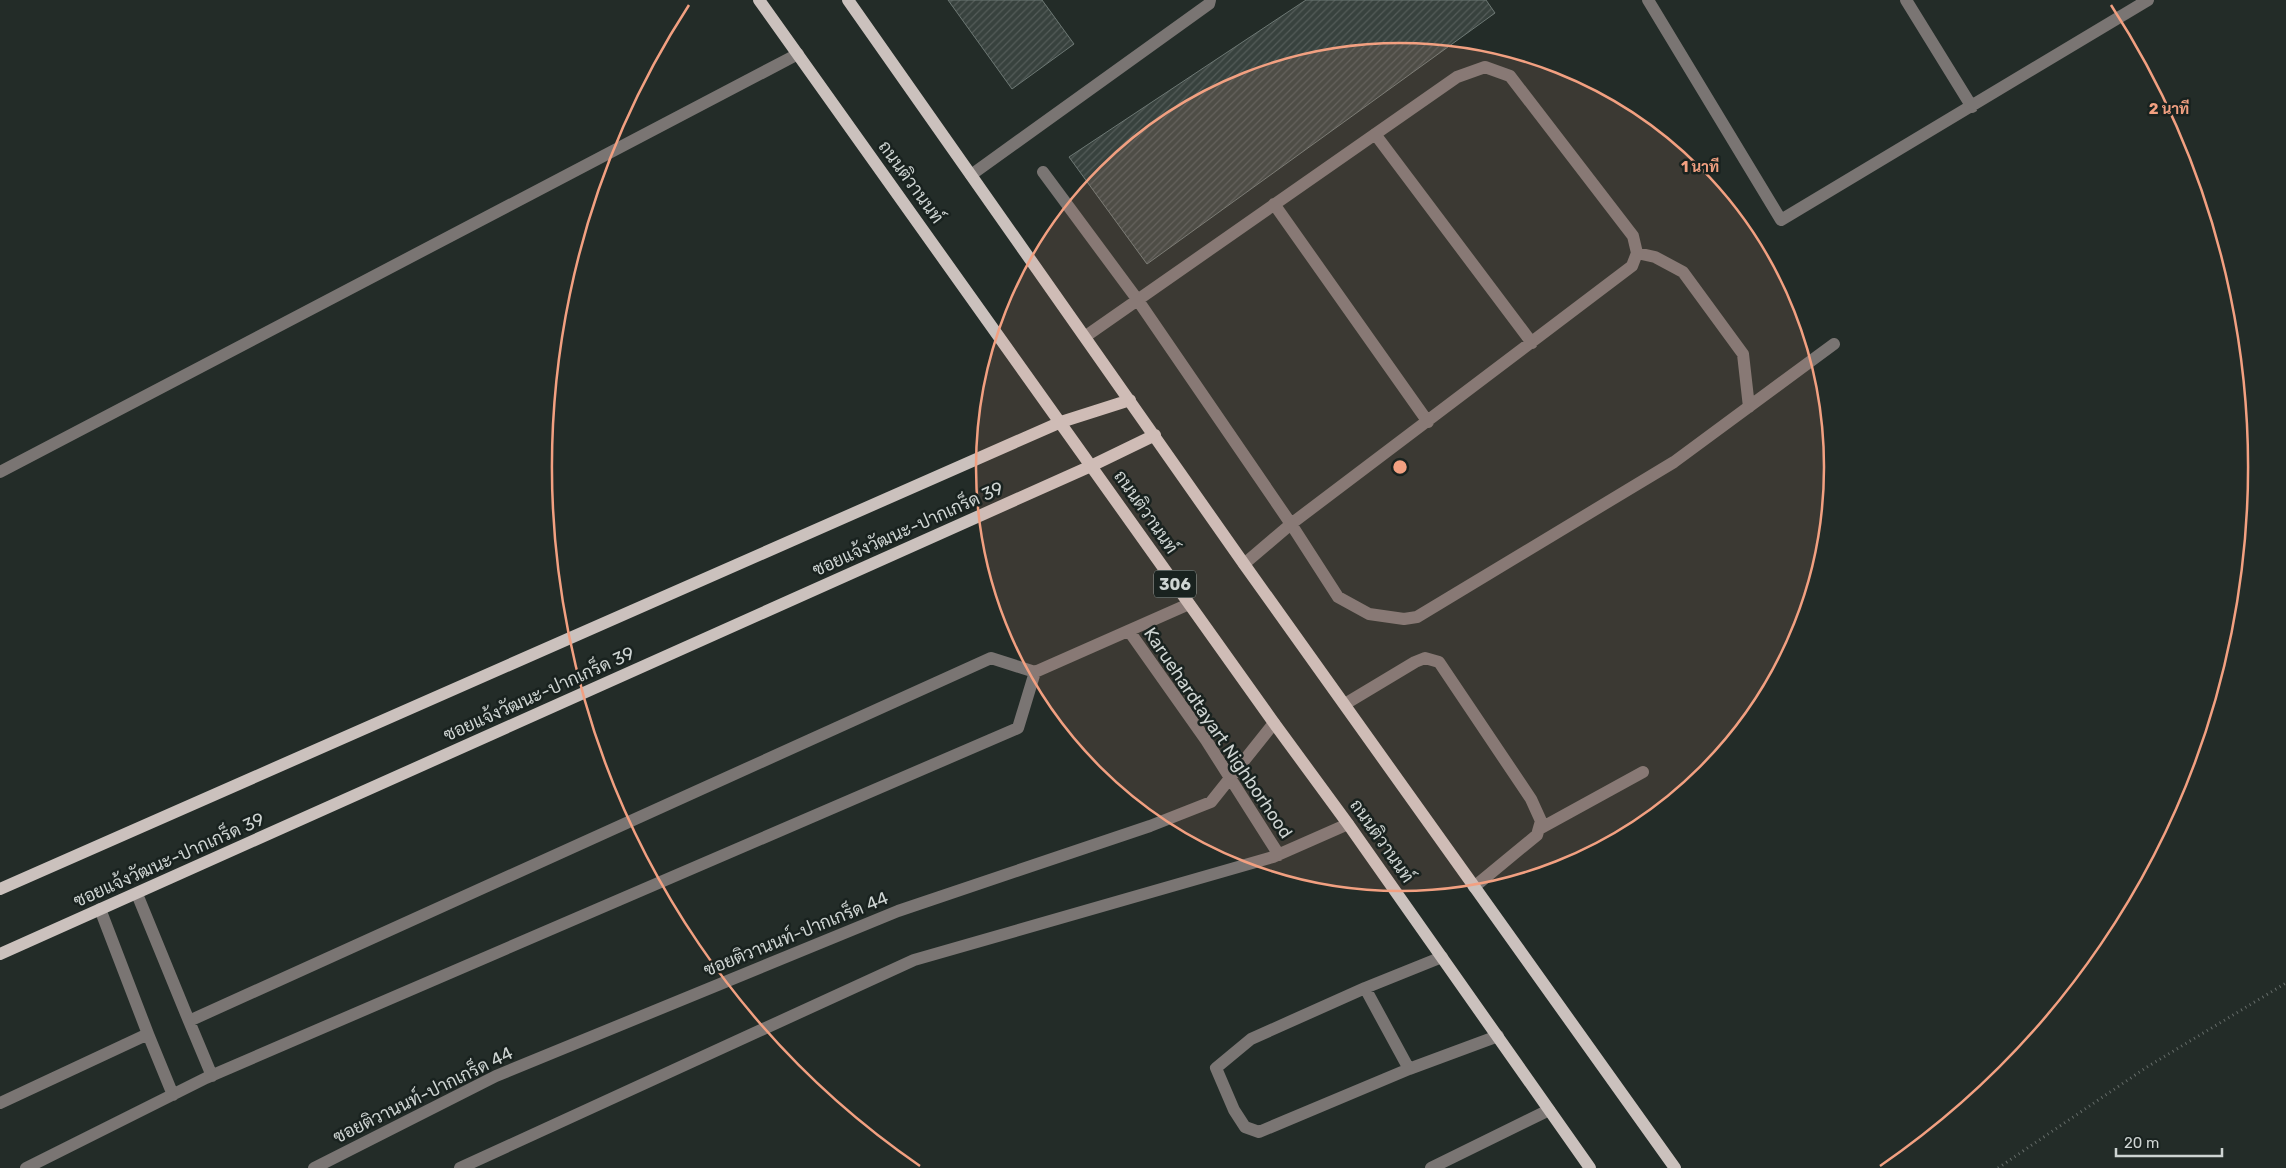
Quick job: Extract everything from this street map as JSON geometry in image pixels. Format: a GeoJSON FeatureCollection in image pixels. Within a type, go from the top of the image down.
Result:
{"type":"FeatureCollection","features":[{"type":"Feature","properties":{"kind":"main road","name":"ถนนติวานนท์"},"geometry":{"type":"LineString","coordinates":[[759,0],[1062,422],[1091,466],[1348,824],[1590,1168]]}},
{"type":"Feature","properties":{"kind":"main road"},"geometry":{"type":"LineString","coordinates":[[848,0],[1086,336],[1244,564],[1675,1168]]}},
{"type":"Feature","properties":{"kind":"main road","name":"ซอยแจ้งวัฒนะ-ปากเกร็ด 39"},"geometry":{"type":"LineString","coordinates":[[0,889],[1062,422],[1130,400]]}},
{"type":"Feature","properties":{"kind":"main road","name":"ซอยแจ้งวัฒนะ-ปากเกร็ด 39"},"geometry":{"type":"LineString","coordinates":[[0,954],[1091,466],[1154,435]]}},
{"type":"Feature","properties":{"kind":"street"},"geometry":{"type":"LineString","coordinates":[[971,175],[1209,4],[1210,0]]}},
{"type":"Feature","properties":{"kind":"street"},"geometry":{"type":"LineString","coordinates":[[1648,0],[1781,220],[2148,0]]}},
{"type":"Feature","properties":{"kind":"street"},"geometry":{"type":"LineString","coordinates":[[1906,0],[1972,107]]}},
{"type":"Feature","properties":{"kind":"street"},"geometry":{"type":"LineString","coordinates":[[0,472],[798,54]]}},
{"type":"Feature","properties":{"kind":"street"},"geometry":{"type":"LineString","coordinates":[[1086,336],[1457,77],[1485,67],[1510,76],[1633,236],[1637,253],[1632,266],[1291,524],[1244,564]]}},
{"type":"Feature","properties":{"kind":"street"},"geometry":{"type":"LineString","coordinates":[[1375,134],[1532,343]]}},
{"type":"Feature","properties":{"kind":"street"},"geometry":{"type":"LineString","coordinates":[[1043,172],[1137,300],[1291,524],[1338,597],[1368,614],[1404,619],[1417,617],[1674,462],[1834,344]]}},
{"type":"Feature","properties":{"kind":"street"},"geometry":{"type":"LineString","coordinates":[[1274,204],[1428,422]]}},
{"type":"Feature","properties":{"kind":"street"},"geometry":{"type":"LineString","coordinates":[[1637,253],[1655,257],[1684,272],[1743,354],[1749,406]]}},
{"type":"Feature","properties":{"kind":"street"},"geometry":{"type":"LineString","coordinates":[[189,1021],[991,658],[1035,672],[1189,604]]}},
{"type":"Feature","properties":{"kind":"street","name":"Karuehardtayart Nighborhood"},"geometry":{"type":"LineString","coordinates":[[1128,631],[1206,740],[1279,855]]}},
{"type":"Feature","properties":{"kind":"street"},"geometry":{"type":"LineString","coordinates":[[1345,704],[1415,662],[1425,658],[1439,662],[1531,799],[1541,821],[1541,828],[1537,835],[1474,888]]}},
{"type":"Feature","properties":{"kind":"street"},"geometry":{"type":"LineString","coordinates":[[26,1168],[212,1076],[1018,728],[1035,672]]}},
{"type":"Feature","properties":{"kind":"street","name":"ซอยติวานนท์-ปากเกร็ด 44"},"geometry":{"type":"LineString","coordinates":[[314,1168],[496,1076],[898,911],[1150,826],[1211,802],[1274,723]]}},
{"type":"Feature","properties":{"kind":"street"},"geometry":{"type":"LineString","coordinates":[[1541,828],[1643,772]]}},
{"type":"Feature","properties":{"kind":"street"},"geometry":{"type":"LineString","coordinates":[[460,1168],[914,960],[1279,855],[1348,824]]}},
{"type":"Feature","properties":{"kind":"street"},"geometry":{"type":"LineString","coordinates":[[137,894],[212,1076]]}},
{"type":"Feature","properties":{"kind":"street"},"geometry":{"type":"LineString","coordinates":[[100,909],[173,1094]]}},
{"type":"Feature","properties":{"kind":"street"},"geometry":{"type":"LineString","coordinates":[[1442,957],[1365,988],[1251,1039],[1216,1068],[1234,1110],[1245,1127],[1259,1132],[1409,1069],[1498,1036]]}},
{"type":"Feature","properties":{"kind":"street"},"geometry":{"type":"LineString","coordinates":[[1365,988],[1409,1069]]}},
{"type":"Feature","properties":{"kind":"street"},"geometry":{"type":"LineString","coordinates":[[0,1103],[148,1034]]}},
{"type":"Feature","properties":{"kind":"street"},"geometry":{"type":"LineString","coordinates":[[1431,1168],[1550,1110]]}},
{"type":"Feature","properties":{"kind":"path"},"geometry":{"type":"LineString","coordinates":[[1998,1168],[2147,1066],[2286,983]]}},
{"type":"Feature","properties":{"kind":"building"},"geometry":{"type":"Polygon","coordinates":[[[948,0],[1042,0],[1074,44],[1012,89],[948,0]]]}},
{"type":"Feature","properties":{"kind":"building"},"geometry":{"type":"Polygon","coordinates":[[[1306,0],[1486,0],[1495,13],[1147,264],[1069,157],[1306,0]]]}}]}
